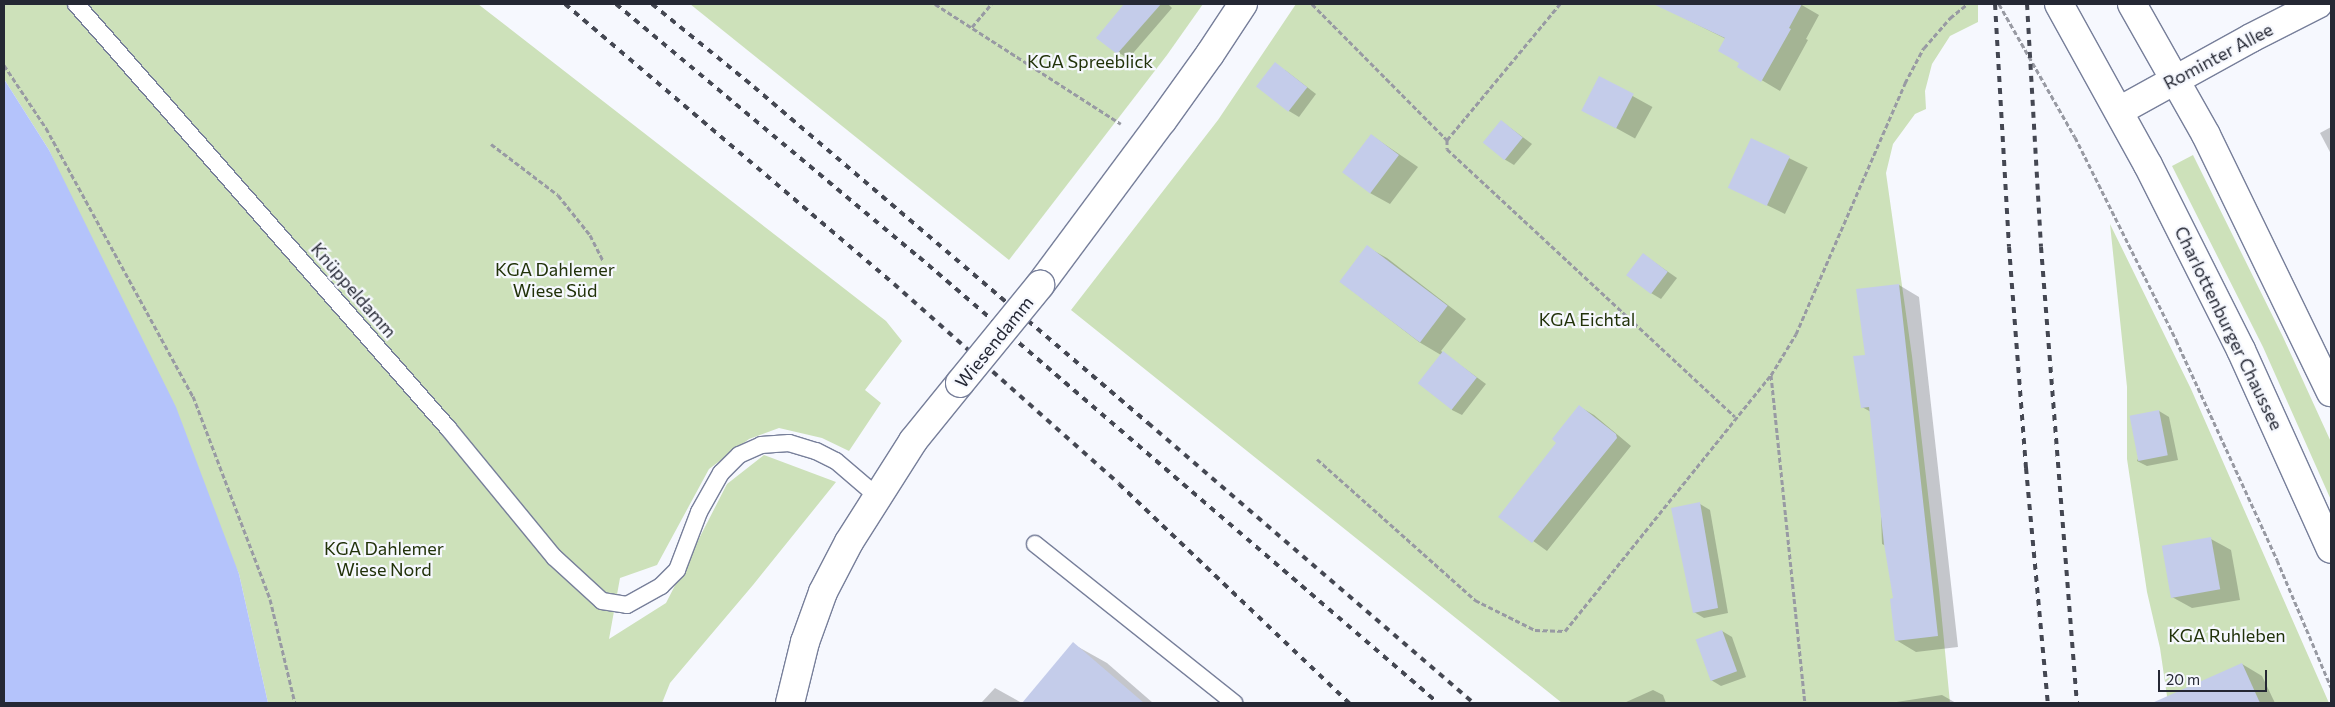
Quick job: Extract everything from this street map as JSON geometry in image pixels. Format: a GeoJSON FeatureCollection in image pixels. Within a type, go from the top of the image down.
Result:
{"type":"FeatureCollection","features":[{"type":"Feature","properties":{"kind":"street","name":"Wiesendamm"},"geometry":{"type":"LineString","coordinates":[[790,703],[805,642],[823,592],[849,542],[877,496],[913,441],[1040,285],[1210,54],[1243,4]]}},
{"type":"Feature","properties":{"kind":"street","name":"Charlottenburger Chaussee"},"geometry":{"type":"LineString","coordinates":[[2059,4],[2119,111],[2241,350],[2331,549]]}},
{"type":"Feature","properties":{"kind":"street"},"geometry":{"type":"LineString","coordinates":[[2132,4],[2176,79],[2331,392]]}},
{"type":"Feature","properties":{"kind":"street","name":"Rominter Allee"},"geometry":{"type":"LineString","coordinates":[[2119,111],[2318,4]]}},
{"type":"Feature","properties":{"kind":"lane","name":"Knüppeldamm"},"geometry":{"type":"LineString","coordinates":[[76,4],[448,428],[554,557],[602,601],[627,605],[661,586],[678,570],[700,512],[721,473],[739,455],[761,445],[789,443],[816,451],[836,461],[877,496]]}},
{"type":"Feature","properties":{"kind":"lane"},"geometry":{"type":"LineString","coordinates":[[1034,544],[1234,703]]}},
{"type":"Feature","properties":{"kind":"path"},"geometry":{"type":"LineString","coordinates":[[936,4],[1147,140]]}},
{"type":"Feature","properties":{"kind":"path"},"geometry":{"type":"LineString","coordinates":[[972,27],[991,4]]}},
{"type":"Feature","properties":{"kind":"path"},"geometry":{"type":"LineString","coordinates":[[1312,4],[1447,140]]}},
{"type":"Feature","properties":{"kind":"path"},"geometry":{"type":"LineString","coordinates":[[1560,4],[1447,140],[1447,150],[1735,417]]}},
{"type":"Feature","properties":{"kind":"path"},"geometry":{"type":"LineString","coordinates":[[1317,459],[1475,600],[1535,630],[1564,631],[1735,417],[1771,375],[1796,334],[1904,83],[1924,48],[1950,18],[1967,4]]}},
{"type":"Feature","properties":{"kind":"path"},"geometry":{"type":"LineString","coordinates":[[1999,4],[2075,137],[2172,331],[2230,455],[2331,687]]}},
{"type":"Feature","properties":{"kind":"path"},"geometry":{"type":"LineString","coordinates":[[4,65],[46,128],[193,396],[270,599],[295,703]]}},
{"type":"Feature","properties":{"kind":"path"},"geometry":{"type":"LineString","coordinates":[[491,144],[558,195],[590,235],[603,260]]}},
{"type":"Feature","properties":{"kind":"path"},"geometry":{"type":"LineString","coordinates":[[1771,375],[1805,703]]}},
{"type":"Feature","properties":{"kind":"green space"},"geometry":{"type":"Polygon","coordinates":[[[4,4],[478,4],[886,321],[902,341],[865,390],[881,403],[849,451],[822,438],[779,428],[749,439],[709,469],[657,565],[620,578],[609,639],[666,603],[727,484],[764,455],[836,482],[753,585],[670,683],[662,703],[268,703],[239,574],[49,150],[4,79],[4,4]]]}},
{"type":"Feature","properties":{"kind":"green space","name":"KGA Spreeblick"},"geometry":{"type":"Polygon","coordinates":[[[690,4],[1203,4],[1167,55],[1009,260],[690,4]]]}},
{"type":"Feature","properties":{"kind":"green space","name":"KGA Eichtal"},"geometry":{"type":"Polygon","coordinates":[[[1296,4],[1978,4],[1978,22],[1950,36],[1932,64],[1925,91],[1926,109],[1915,114],[1893,144],[1886,173],[1912,356],[1950,703],[1562,703],[1071,310],[1218,120],[1296,4]]]}},
{"type":"Feature","properties":{"kind":"green space"},"geometry":{"type":"Polygon","coordinates":[[[2193,155],[2283,337],[2331,442],[2331,500],[2263,347],[2172,166],[2193,155]]]}},
{"type":"Feature","properties":{"kind":"green space","name":"KGA Ruhleben"},"geometry":{"type":"Polygon","coordinates":[[[2110,224],[2191,389],[2329,703],[2168,703],[2160,648],[2147,592],[2127,459],[2127,387],[2110,224]]]}},
{"type":"Feature","properties":{"kind":"water"},"geometry":{"type":"Polygon","coordinates":[[[4,79],[49,150],[176,407],[239,574],[268,703],[4,703],[4,79]]]}},
{"type":"Feature","properties":{"kind":"building"},"geometry":{"type":"Polygon","coordinates":[[[1124,4],[1161,4],[1117,54],[1096,38],[1124,4]]]}},
{"type":"Feature","properties":{"kind":"building"},"geometry":{"type":"Polygon","coordinates":[[[1653,4],[1802,4],[1789,28],[1791,29],[1761,82],[1737,67],[1739,63],[1718,51],[1725,38],[1653,4]]]}},
{"type":"Feature","properties":{"kind":"building"},"geometry":{"type":"Polygon","coordinates":[[[1275,62],[1307,87],[1288,112],[1256,86],[1275,62]]]}},
{"type":"Feature","properties":{"kind":"building"},"geometry":{"type":"Polygon","coordinates":[[[1599,76],[1634,94],[1616,128],[1581,111],[1599,76]]]}},
{"type":"Feature","properties":{"kind":"building"},"geometry":{"type":"Polygon","coordinates":[[[1501,120],[1523,138],[1505,160],[1483,143],[1501,120]]]}},
{"type":"Feature","properties":{"kind":"building"},"geometry":{"type":"Polygon","coordinates":[[[1371,134],[1399,155],[1370,193],[1342,172],[1371,134]]]}},
{"type":"Feature","properties":{"kind":"building"},"geometry":{"type":"Polygon","coordinates":[[[1751,138],[1790,156],[1767,206],[1728,188],[1751,138]]]}},
{"type":"Feature","properties":{"kind":"building"},"geometry":{"type":"Polygon","coordinates":[[[1367,245],[1448,306],[1420,343],[1339,282],[1367,245]]]}},
{"type":"Feature","properties":{"kind":"building"},"geometry":{"type":"Polygon","coordinates":[[[1643,253],[1668,272],[1651,294],[1626,275],[1643,253]]]}},
{"type":"Feature","properties":{"kind":"building"},"geometry":{"type":"Polygon","coordinates":[[[1899,284],[1938,636],[1895,641],[1890,599],[1893,598],[1884,544],[1869,407],[1861,408],[1853,356],[1865,355],[1856,289],[1899,284]]]}},
{"type":"Feature","properties":{"kind":"building"},"geometry":{"type":"Polygon","coordinates":[[[1443,351],[1477,377],[1452,410],[1418,383],[1443,351]]]}},
{"type":"Feature","properties":{"kind":"building"},"geometry":{"type":"Polygon","coordinates":[[[1579,405],[1616,434],[1617,438],[1532,543],[1498,517],[1556,443],[1552,439],[1579,405]]]}},
{"type":"Feature","properties":{"kind":"building"},"geometry":{"type":"Polygon","coordinates":[[[2159,410],[2168,455],[2138,461],[2130,416],[2159,410]]]}},
{"type":"Feature","properties":{"kind":"building"},"geometry":{"type":"Polygon","coordinates":[[[1700,502],[1718,608],[1693,613],[1671,508],[1700,502]]]}},
{"type":"Feature","properties":{"kind":"building"},"geometry":{"type":"Polygon","coordinates":[[[2211,537],[2220,589],[2171,598],[2162,546],[2211,537]]]}},
{"type":"Feature","properties":{"kind":"building"},"geometry":{"type":"Polygon","coordinates":[[[1722,630],[1737,671],[1711,681],[1696,640],[1722,630]]]}},
{"type":"Feature","properties":{"kind":"building"},"geometry":{"type":"Polygon","coordinates":[[[1073,642],[1144,703],[1022,703],[1073,642]]]}},
{"type":"Feature","properties":{"kind":"building"},"geometry":{"type":"Polygon","coordinates":[[[2242,663],[2260,703],[2152,703],[2242,663]]]}},
{"type":"Feature","properties":{"kind":"railway"},"geometry":{"type":"LineString","coordinates":[[565,4],[894,284],[1119,484],[1349,703]]}},
{"type":"Feature","properties":{"kind":"railway"},"geometry":{"type":"LineString","coordinates":[[616,4],[919,257],[1438,703]]}},
{"type":"Feature","properties":{"kind":"railway"},"geometry":{"type":"LineString","coordinates":[[652,4],[754,87],[1473,703]]}},
{"type":"Feature","properties":{"kind":"railway"},"geometry":{"type":"LineString","coordinates":[[1995,4],[2009,247],[2026,468],[2048,703]]}},
{"type":"Feature","properties":{"kind":"railway"},"geometry":{"type":"LineString","coordinates":[[2027,4],[2041,247],[2077,703]]}},
{"type":"Feature","properties":{"kind":"park label","name":"KGA Dahlemer Wiese Süd"},"geometry":{"type":"Point","coordinates":[555,280]}},
{"type":"Feature","properties":{"kind":"park label","name":"KGA Dahlemer Wiese Nord"},"geometry":{"type":"Point","coordinates":[384,559]}}]}
